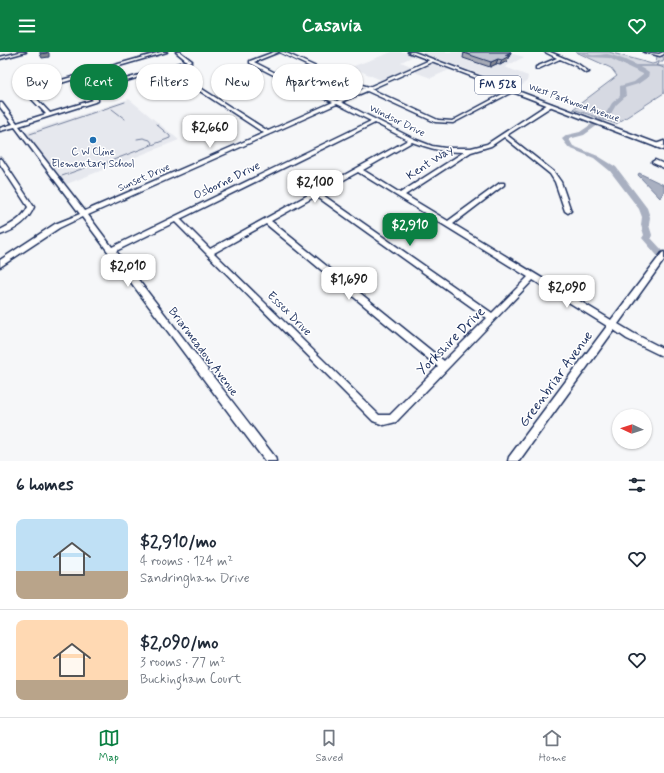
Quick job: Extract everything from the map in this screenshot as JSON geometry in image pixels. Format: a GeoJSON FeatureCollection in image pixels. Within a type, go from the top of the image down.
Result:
{"type":"FeatureCollection","features":[{"type":"Feature","properties":{"kind":"main road","name":"West Parkwood Avenue"},"geometry":{"type":"LineString","coordinates":[[410,52],[664,148]]}},
{"type":"Feature","properties":{"kind":"street"},"geometry":{"type":"LineString","coordinates":[[0,58],[24,52]]}},
{"type":"Feature","properties":{"kind":"street"},"geometry":{"type":"LineString","coordinates":[[48,114],[32,98],[28,91],[165,52]]}},
{"type":"Feature","properties":{"kind":"street"},"geometry":{"type":"LineString","coordinates":[[0,130],[96,100],[88,92],[190,61],[178,52]]}},
{"type":"Feature","properties":{"kind":"street","name":"Windsor Drive"},"geometry":{"type":"LineString","coordinates":[[277,52],[251,60],[252,63],[296,85],[338,102],[412,140],[445,150],[471,150],[489,145],[550,105]]}},
{"type":"Feature","properties":{"kind":"street"},"geometry":{"type":"LineString","coordinates":[[281,52],[341,80],[368,89],[437,121],[453,122],[512,91]]}},
{"type":"Feature","properties":{"kind":"street"},"geometry":{"type":"LineString","coordinates":[[547,52],[577,65],[587,72]]}},
{"type":"Feature","properties":{"kind":"street"},"geometry":{"type":"LineString","coordinates":[[646,52],[657,55],[664,52]]}},
{"type":"Feature","properties":{"kind":"street"},"geometry":{"type":"LineString","coordinates":[[537,68],[560,58]]}},
{"type":"Feature","properties":{"kind":"street","name":"Sunset Drive"},"geometry":{"type":"LineString","coordinates":[[0,264],[57,226],[433,60]]}},
{"type":"Feature","properties":{"kind":"street"},"geometry":{"type":"LineString","coordinates":[[203,91],[268,133]]}},
{"type":"Feature","properties":{"kind":"street","name":"Briarmeadow Avenue"},"geometry":{"type":"LineString","coordinates":[[0,104],[271,461]]}},
{"type":"Feature","properties":{"kind":"street","name":"Osborne Drive"},"geometry":{"type":"LineString","coordinates":[[112,250],[374,121]]}},
{"type":"Feature","properties":{"kind":"street"},"geometry":{"type":"LineString","coordinates":[[504,134],[552,173],[558,182],[568,211]]}},
{"type":"Feature","properties":{"kind":"street"},"geometry":{"type":"LineString","coordinates":[[210,252],[412,140]]}},
{"type":"Feature","properties":{"kind":"street"},"geometry":{"type":"LineString","coordinates":[[656,145],[664,143]]}},
{"type":"Feature","properties":{"kind":"street","name":"Kent Way"},"geometry":{"type":"LineString","coordinates":[[401,195],[471,150]]}},
{"type":"Feature","properties":{"kind":"street"},"geometry":{"type":"LineString","coordinates":[[0,160],[31,208],[28,216],[16,225],[0,233]]}},
{"type":"Feature","properties":{"kind":"street"},"geometry":{"type":"LineString","coordinates":[[655,162],[664,166]]}},
{"type":"Feature","properties":{"kind":"street"},"geometry":{"type":"LineString","coordinates":[[359,170],[449,224],[532,277],[613,324],[630,336],[664,353]]}},
{"type":"Feature","properties":{"kind":"street"},"geometry":{"type":"LineString","coordinates":[[449,224],[502,184]]}},
{"type":"Feature","properties":{"kind":"street"},"geometry":{"type":"LineString","coordinates":[[316,193],[492,317]]}},
{"type":"Feature","properties":{"kind":"street","name":"Essex Drive"},"geometry":{"type":"LineString","coordinates":[[176,219],[376,418],[381,421],[387,421]]}},
{"type":"Feature","properties":{"kind":"street"},"geometry":{"type":"LineString","coordinates":[[267,220],[443,366]]}},
{"type":"Feature","properties":{"kind":"street","name":"Greenbriar Avenue"},"geometry":{"type":"LineString","coordinates":[[513,461],[664,255]]}},
{"type":"Feature","properties":{"kind":"street","name":"Yorkshire Drive"},"geometry":{"type":"LineString","coordinates":[[387,421],[393,419],[443,366],[532,277]]}},
{"type":"Feature","properties":{"kind":"shaded area"},"geometry":{"type":"Polygon","coordinates":[[[392,52],[404,52],[414,56],[401,62],[418,69],[434,63],[451,69],[431,78],[409,70],[381,80],[363,72],[363,64],[359,64],[392,52]]]}},
{"type":"Feature","properties":{"kind":"shaded area"},"geometry":{"type":"Polygon","coordinates":[[[421,52],[507,52],[524,57],[505,67],[528,76],[527,81],[518,89],[421,52]]]}},
{"type":"Feature","properties":{"kind":"shaded area"},"geometry":{"type":"Polygon","coordinates":[[[576,52],[609,52],[652,64],[656,63],[657,56],[664,57],[663,62],[658,62],[659,64],[656,65],[664,68],[664,93],[616,124],[573,109],[617,76],[611,68],[576,52]]]}},
{"type":"Feature","properties":{"kind":"shaded area"},"geometry":{"type":"Polygon","coordinates":[[[128,100],[179,140],[64,185],[25,133],[128,100]]]}},
{"type":"Feature","properties":{"kind":"water"},"geometry":{"type":"Polygon","coordinates":[[[639,173],[664,185],[664,191],[660,198],[638,175],[639,173]]]}},
{"type":"Feature","properties":{"kind":"building"},"geometry":{"type":"Polygon","coordinates":[[[40,52],[47,52],[47,53],[40,54],[40,52]]]}},
{"type":"Feature","properties":{"kind":"building"},"geometry":{"type":"Polygon","coordinates":[[[511,52],[505,55],[509,56],[502,60],[498,59],[491,62],[464,53],[511,52]]]}},
{"type":"Feature","properties":{"kind":"waterway"},"geometry":{"type":"LineString","coordinates":[[581,52],[589,56],[611,57],[646,73],[646,76],[636,83],[622,87],[623,96],[614,104],[607,116],[582,134],[569,136],[565,139],[571,147],[596,157],[613,169],[643,208],[646,217],[645,225],[648,235],[646,238],[664,258]]}},
{"type":"Feature","properties":{"kind":"waterway"},"geometry":{"type":"LineString","coordinates":[[630,66],[664,66]]}},
{"type":"Feature","properties":{"kind":"waterway"},"geometry":{"type":"LineString","coordinates":[[30,134],[125,102]]}},
{"type":"Feature","properties":{"kind":"waterway"},"geometry":{"type":"LineString","coordinates":[[112,109],[125,119]]}},
{"type":"Feature","properties":{"kind":"waterway"},"geometry":{"type":"LineString","coordinates":[[62,176],[87,167],[108,162],[170,138],[170,136],[156,124]]}},
{"type":"Feature","properties":{"kind":"waterway"},"geometry":{"type":"LineString","coordinates":[[137,139],[143,138],[150,140],[152,143],[150,145]]}},
{"type":"Feature","properties":{"kind":"place","name":"C W Cline Elementary School"},"geometry":{"type":"Point","coordinates":[93,140]}}]}
